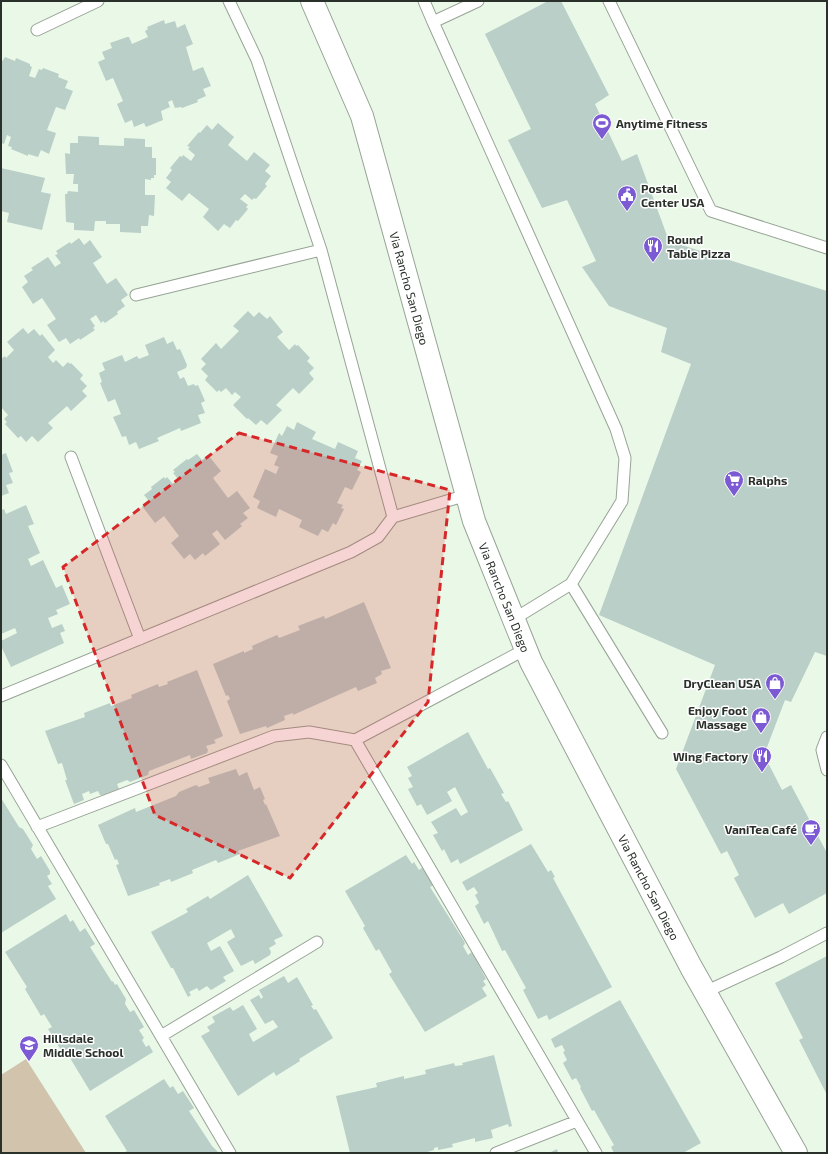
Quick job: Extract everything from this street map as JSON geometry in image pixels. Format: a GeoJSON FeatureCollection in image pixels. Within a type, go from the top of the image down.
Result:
{"type":"FeatureCollection","features":[{"type":"Feature","properties":{"kind":"street","name":"Via Rancho San Diego"},"geometry":{"type":"LineString","coordinates":[[312,1],[362,116],[474,521],[526,649],[705,992],[796,1153]]}},
{"type":"Feature","properties":{"kind":"lane"},"geometry":{"type":"LineString","coordinates":[[37,30],[98,1]]}},
{"type":"Feature","properties":{"kind":"lane"},"geometry":{"type":"LineString","coordinates":[[229,1],[257,60],[321,250],[392,517]]}},
{"type":"Feature","properties":{"kind":"lane"},"geometry":{"type":"LineString","coordinates":[[424,1],[616,429],[625,458],[622,501],[571,584],[514,619]]}},
{"type":"Feature","properties":{"kind":"lane"},"geometry":{"type":"LineString","coordinates":[[433,22],[478,1]]}},
{"type":"Feature","properties":{"kind":"lane"},"geometry":{"type":"LineString","coordinates":[[609,1],[711,212],[827,248]]}},
{"type":"Feature","properties":{"kind":"lane"},"geometry":{"type":"LineString","coordinates":[[136,295],[321,250]]}},
{"type":"Feature","properties":{"kind":"lane"},"geometry":{"type":"LineString","coordinates":[[71,457],[140,639]]}},
{"type":"Feature","properties":{"kind":"lane"},"geometry":{"type":"LineString","coordinates":[[1,696],[351,552],[378,537],[392,517],[467,495]]}},
{"type":"Feature","properties":{"kind":"lane"},"geometry":{"type":"LineString","coordinates":[[571,584],[662,733]]}},
{"type":"Feature","properties":{"kind":"lane"},"geometry":{"type":"LineString","coordinates":[[37,827],[274,736],[309,732],[355,740],[526,649]]}},
{"type":"Feature","properties":{"kind":"lane"},"geometry":{"type":"LineString","coordinates":[[827,737],[822,750],[827,770]]}},
{"type":"Feature","properties":{"kind":"lane"},"geometry":{"type":"LineString","coordinates":[[355,740],[596,1153]]}},
{"type":"Feature","properties":{"kind":"lane"},"geometry":{"type":"LineString","coordinates":[[1,766],[230,1153]]}},
{"type":"Feature","properties":{"kind":"lane"},"geometry":{"type":"LineString","coordinates":[[705,992],[781,957],[827,933]]}},
{"type":"Feature","properties":{"kind":"lane"},"geometry":{"type":"LineString","coordinates":[[161,1036],[317,942]]}},
{"type":"Feature","properties":{"kind":"lane"},"geometry":{"type":"LineString","coordinates":[[496,1153],[577,1121]]}},
{"type":"Feature","properties":{"kind":"highlighted area"},"geometry":{"type":"Polygon","coordinates":[[[239,433],[450,490],[428,702],[290,878],[155,815],[63,567],[239,433]]]}},
{"type":"Feature","properties":{"kind":"shaded area"},"geometry":{"type":"Polygon","coordinates":[[[26,1059],[86,1153],[1,1153],[1,1075],[26,1059]]]}},
{"type":"Feature","properties":{"kind":"building"},"geometry":{"type":"Polygon","coordinates":[[[548,1],[561,1],[609,95],[595,104],[622,161],[637,154],[669,241],[827,291],[827,656],[815,652],[791,702],[785,700],[764,755],[782,790],[791,785],[827,853],[827,893],[789,914],[783,903],[755,918],[734,878],[739,875],[727,851],[721,854],[676,769],[715,665],[599,615],[691,364],[661,352],[667,328],[609,306],[582,267],[596,261],[567,200],[542,208],[508,140],[531,129],[485,34],[548,1]]]}},
{"type":"Feature","properties":{"kind":"building"},"geometry":{"type":"Polygon","coordinates":[[[164,20],[165,24],[175,21],[177,28],[185,24],[193,44],[186,47],[193,71],[203,67],[211,86],[203,89],[206,96],[197,100],[198,102],[182,108],[175,108],[172,100],[168,102],[170,107],[161,111],[163,120],[146,127],[144,123],[134,127],[132,120],[125,123],[117,104],[123,101],[113,78],[106,81],[98,62],[105,59],[102,52],[112,48],[110,43],[129,37],[132,44],[148,37],[145,31],[148,29],[147,27],[164,20]]]}},
{"type":"Feature","properties":{"kind":"building"},"geometry":{"type":"Polygon","coordinates":[[[5,57],[15,61],[16,58],[30,64],[32,67],[29,76],[35,78],[39,69],[42,70],[43,68],[59,74],[58,77],[68,81],[65,88],[73,91],[65,110],[56,107],[47,130],[56,133],[49,154],[41,150],[38,157],[28,154],[28,156],[11,149],[12,147],[8,146],[11,137],[7,135],[4,144],[1,143],[1,63],[5,57]]]}},
{"type":"Feature","properties":{"kind":"building"},"geometry":{"type":"Polygon","coordinates":[[[218,123],[234,137],[228,145],[247,161],[254,152],[270,165],[265,171],[271,176],[265,184],[267,186],[256,199],[254,198],[252,200],[245,194],[240,199],[248,205],[246,207],[248,209],[238,221],[236,220],[230,228],[224,224],[218,231],[203,217],[209,209],[189,193],[182,201],[166,188],[171,182],[166,178],[172,170],[170,168],[180,156],[182,157],[183,155],[191,161],[195,155],[188,149],[190,147],[187,146],[199,132],[200,133],[207,125],[212,130],[218,123]]]}},
{"type":"Feature","properties":{"kind":"building"},"geometry":{"type":"Polygon","coordinates":[[[78,136],[99,137],[99,145],[124,146],[124,138],[145,139],[145,147],[152,147],[152,158],[156,158],[156,175],[154,175],[154,178],[151,178],[151,180],[145,179],[145,195],[155,195],[154,216],[149,215],[148,226],[141,226],[141,233],[120,232],[120,224],[106,224],[106,221],[95,221],[94,231],[74,230],[74,223],[66,222],[65,194],[67,194],[68,191],[78,192],[78,184],[73,184],[74,174],[66,174],[65,153],[70,154],[70,143],[78,143],[78,136]]]}},
{"type":"Feature","properties":{"kind":"building"},"geometry":{"type":"Polygon","coordinates":[[[1,168],[45,178],[41,192],[51,194],[42,230],[7,222],[9,213],[1,211],[1,168]]]}},
{"type":"Feature","properties":{"kind":"building"},"geometry":{"type":"Polygon","coordinates":[[[79,238],[84,245],[90,240],[102,257],[93,263],[107,284],[116,278],[128,295],[121,300],[125,306],[117,312],[118,314],[105,323],[103,321],[101,323],[96,315],[90,319],[95,326],[93,328],[95,330],[80,340],[79,338],[70,344],[66,338],[59,342],[47,325],[56,319],[42,298],[33,304],[22,287],[28,282],[24,276],[33,270],[31,268],[48,257],[55,267],[61,263],[55,255],[58,254],[56,251],[70,242],[71,244],[79,238]]]}},
{"type":"Feature","properties":{"kind":"building"},"geometry":{"type":"Polygon","coordinates":[[[248,311],[254,317],[259,312],[267,319],[270,316],[283,332],[277,337],[289,350],[295,344],[296,346],[298,345],[310,358],[307,361],[314,368],[309,373],[314,379],[299,394],[293,388],[276,405],[282,410],[267,425],[261,420],[256,425],[248,418],[247,419],[233,405],[241,397],[235,392],[232,395],[226,388],[221,392],[219,390],[217,392],[205,380],[208,376],[201,369],[206,364],[201,359],[216,343],[221,349],[239,331],[233,326],[248,311]]]}},
{"type":"Feature","properties":{"kind":"building"},"geometry":{"type":"Polygon","coordinates":[[[23,328],[28,334],[34,329],[40,336],[42,334],[55,350],[48,357],[53,363],[56,360],[63,367],[68,362],[70,364],[71,363],[83,375],[80,379],[87,386],[82,391],[87,396],[71,411],[67,406],[48,423],[53,428],[38,442],[32,436],[26,442],[21,436],[18,438],[5,424],[7,422],[4,419],[8,415],[1,407],[1,359],[5,356],[6,358],[14,350],[7,342],[23,328]]]}},
{"type":"Feature","properties":{"kind":"building"},"geometry":{"type":"Polygon","coordinates":[[[164,337],[167,344],[173,341],[177,350],[180,349],[187,365],[186,368],[177,372],[180,379],[184,377],[188,386],[194,384],[195,386],[198,385],[205,401],[201,403],[205,413],[198,415],[201,423],[181,431],[180,428],[157,438],[159,441],[139,449],[136,442],[129,445],[126,436],[122,437],[113,417],[121,414],[115,399],[108,402],[100,383],[102,382],[99,373],[105,370],[102,363],[122,355],[125,362],[137,356],[139,359],[149,355],[145,345],[164,337]]]}},
{"type":"Feature","properties":{"kind":"building"},"geometry":{"type":"Polygon","coordinates":[[[297,422],[316,432],[312,439],[335,449],[338,442],[358,451],[355,458],[362,461],[357,470],[361,472],[352,490],[345,487],[337,503],[343,505],[341,508],[344,509],[336,525],[333,523],[328,532],[322,529],[318,536],[299,527],[302,520],[279,509],[276,517],[257,508],[260,501],[253,497],[265,469],[276,474],[279,467],[274,465],[278,456],[270,453],[279,433],[282,436],[287,426],[294,430],[297,422]]]}},
{"type":"Feature","properties":{"kind":"building"},"geometry":{"type":"Polygon","coordinates":[[[6,453],[13,472],[9,473],[13,483],[6,485],[9,493],[1,496],[1,455],[6,453]]]}},
{"type":"Feature","properties":{"kind":"building"},"geometry":{"type":"Polygon","coordinates":[[[197,454],[202,460],[208,455],[221,471],[213,478],[228,498],[237,491],[250,508],[243,513],[248,518],[240,524],[242,526],[225,540],[217,530],[212,534],[220,544],[205,556],[203,553],[195,560],[190,554],[184,559],[171,543],[179,536],[164,516],[155,523],[142,506],[149,501],[144,495],[152,489],[151,487],[164,477],[165,479],[167,477],[173,484],[179,480],[173,473],[175,472],[173,470],[187,459],[188,460],[197,454]]]}},
{"type":"Feature","properties":{"kind":"building"},"geometry":{"type":"Polygon","coordinates":[[[26,505],[34,524],[28,526],[40,553],[28,559],[31,566],[43,560],[56,588],[62,585],[70,604],[56,610],[58,614],[48,618],[52,628],[62,624],[65,631],[60,633],[64,643],[11,667],[1,646],[1,641],[17,633],[15,628],[1,634],[1,510],[4,509],[6,514],[26,505]]]}},
{"type":"Feature","properties":{"kind":"building"},"geometry":{"type":"Polygon","coordinates":[[[364,602],[391,668],[381,671],[382,674],[375,678],[377,683],[358,691],[356,687],[293,715],[293,713],[284,716],[285,720],[267,728],[266,726],[240,734],[227,701],[230,699],[228,695],[226,696],[213,664],[244,651],[244,653],[253,649],[252,646],[277,635],[279,638],[300,630],[298,626],[324,616],[325,619],[364,602]]]}},
{"type":"Feature","properties":{"kind":"building"},"geometry":{"type":"Polygon","coordinates":[[[197,670],[223,736],[214,740],[216,743],[206,746],[208,750],[207,753],[191,759],[190,755],[149,771],[148,775],[130,782],[127,780],[117,784],[119,789],[103,795],[100,795],[98,791],[90,794],[89,791],[82,794],[84,800],[74,804],[65,780],[67,780],[62,763],[58,764],[45,731],[85,717],[84,713],[110,703],[111,706],[132,698],[131,695],[158,684],[159,687],[168,684],[167,682],[197,670]]]}},
{"type":"Feature","properties":{"kind":"building"},"geometry":{"type":"Polygon","coordinates":[[[468,732],[488,769],[490,768],[504,793],[501,794],[506,802],[508,801],[523,830],[460,864],[458,859],[451,863],[444,849],[442,851],[433,835],[438,833],[431,822],[456,808],[461,816],[468,812],[455,787],[447,792],[452,801],[427,815],[421,804],[417,806],[408,789],[413,787],[408,778],[412,776],[407,767],[468,732]]]}},
{"type":"Feature","properties":{"kind":"building"},"geometry":{"type":"Polygon","coordinates":[[[236,769],[239,776],[247,772],[254,790],[260,787],[265,799],[263,800],[265,805],[266,804],[280,836],[238,851],[240,854],[218,863],[216,860],[192,870],[193,873],[171,882],[170,879],[159,883],[160,885],[128,896],[116,865],[119,864],[117,859],[115,860],[108,844],[106,844],[98,825],[135,808],[136,812],[176,796],[179,792],[196,785],[199,787],[210,783],[208,778],[236,769]]]}},
{"type":"Feature","properties":{"kind":"building"},"geometry":{"type":"Polygon","coordinates":[[[1,798],[19,827],[23,829],[33,845],[31,849],[37,859],[41,856],[50,871],[50,874],[47,876],[52,884],[48,886],[56,899],[1,933],[1,798]]]}},
{"type":"Feature","properties":{"kind":"building"},"geometry":{"type":"Polygon","coordinates":[[[531,844],[548,872],[551,870],[555,877],[553,878],[612,987],[549,1020],[547,1015],[538,1019],[523,990],[526,988],[505,950],[502,951],[488,921],[484,924],[475,906],[479,903],[475,895],[478,893],[474,887],[467,891],[462,882],[531,844]]]}},
{"type":"Feature","properties":{"kind":"building"},"geometry":{"type":"Polygon","coordinates":[[[406,855],[412,864],[414,862],[419,870],[423,867],[434,885],[430,887],[464,941],[465,944],[463,946],[468,955],[472,952],[486,979],[483,981],[486,985],[482,988],[487,996],[425,1032],[389,974],[392,972],[379,949],[376,951],[363,928],[365,926],[345,891],[406,855]]]}},
{"type":"Feature","properties":{"kind":"building"},"geometry":{"type":"Polygon","coordinates":[[[248,875],[283,936],[274,940],[276,944],[269,948],[271,952],[270,955],[255,964],[253,960],[241,966],[227,942],[235,937],[231,929],[207,943],[211,951],[220,946],[234,971],[223,977],[226,981],[211,990],[207,986],[199,991],[197,988],[189,992],[191,995],[188,997],[173,968],[171,968],[151,932],[188,912],[186,909],[208,896],[210,899],[248,875]]]}},
{"type":"Feature","properties":{"kind":"building"},"geometry":{"type":"Polygon","coordinates":[[[66,914],[70,922],[73,920],[80,932],[85,928],[95,944],[90,947],[112,982],[113,981],[115,985],[117,984],[126,999],[125,1004],[130,1012],[134,1010],[144,1027],[139,1030],[144,1038],[142,1040],[146,1047],[149,1045],[153,1052],[90,1091],[67,1053],[64,1055],[48,1029],[52,1027],[44,1014],[41,1016],[25,989],[27,987],[5,952],[66,914]]]}},
{"type":"Feature","properties":{"kind":"building"},"geometry":{"type":"Polygon","coordinates":[[[827,956],[826,1093],[799,1040],[803,1038],[775,983],[827,956]]]}},
{"type":"Feature","properties":{"kind":"building"},"geometry":{"type":"Polygon","coordinates":[[[284,976],[288,983],[297,977],[313,1005],[311,1006],[314,1010],[316,1009],[333,1038],[299,1059],[300,1061],[276,1076],[274,1072],[238,1096],[201,1036],[210,1031],[207,1027],[215,1022],[212,1017],[230,1007],[233,1011],[243,1005],[257,1029],[249,1034],[253,1042],[278,1027],[273,1020],[265,1024],[250,1000],[259,995],[261,999],[263,997],[259,990],[284,976]]]}},
{"type":"Feature","properties":{"kind":"building"},"geometry":{"type":"Polygon","coordinates":[[[620,1000],[701,1143],[683,1153],[614,1153],[611,1147],[614,1145],[594,1110],[592,1111],[576,1078],[572,1080],[563,1063],[567,1060],[563,1052],[565,1051],[562,1045],[555,1048],[551,1039],[620,1000]]]}},
{"type":"Feature","properties":{"kind":"building"},"geometry":{"type":"Polygon","coordinates":[[[494,1055],[512,1126],[509,1127],[508,1124],[491,1130],[493,1138],[475,1142],[475,1138],[452,1144],[453,1147],[438,1150],[438,1147],[424,1153],[350,1153],[336,1096],[377,1087],[376,1083],[404,1076],[404,1079],[426,1074],[425,1070],[454,1063],[455,1066],[463,1065],[462,1063],[494,1055]]]}},
{"type":"Feature","properties":{"kind":"building"},"geometry":{"type":"Polygon","coordinates":[[[164,1079],[170,1088],[173,1086],[178,1094],[183,1091],[194,1108],[189,1111],[212,1146],[219,1153],[123,1153],[127,1151],[105,1116],[164,1079]]]}},
{"type":"Feature","properties":{"kind":"building"},"geometry":{"type":"Polygon","coordinates":[[[557,1149],[558,1153],[549,1153],[557,1149]]]}},
{"type":"Feature","properties":{"kind":"place","name":"Anytime Fitness"},"geometry":{"type":"Point","coordinates":[602,140]}},
{"type":"Feature","properties":{"kind":"place","name":"Postal Center USA"},"geometry":{"type":"Point","coordinates":[627,212]}},
{"type":"Feature","properties":{"kind":"place","name":"Round Table Pizza"},"geometry":{"type":"Point","coordinates":[653,263]}},
{"type":"Feature","properties":{"kind":"place","name":"Ralphs"},"geometry":{"type":"Point","coordinates":[734,497]}},
{"type":"Feature","properties":{"kind":"place","name":"DryClean USA"},"geometry":{"type":"Point","coordinates":[775,700]}},
{"type":"Feature","properties":{"kind":"place","name":"Enjoy Foot Massage"},"geometry":{"type":"Point","coordinates":[761,734]}},
{"type":"Feature","properties":{"kind":"place","name":"Wing Factory"},"geometry":{"type":"Point","coordinates":[762,773]}},
{"type":"Feature","properties":{"kind":"place","name":"VaniTea Café"},"geometry":{"type":"Point","coordinates":[811,846]}},
{"type":"Feature","properties":{"kind":"place","name":"Hillsdale Middle School"},"geometry":{"type":"Point","coordinates":[29,1062]}}]}
